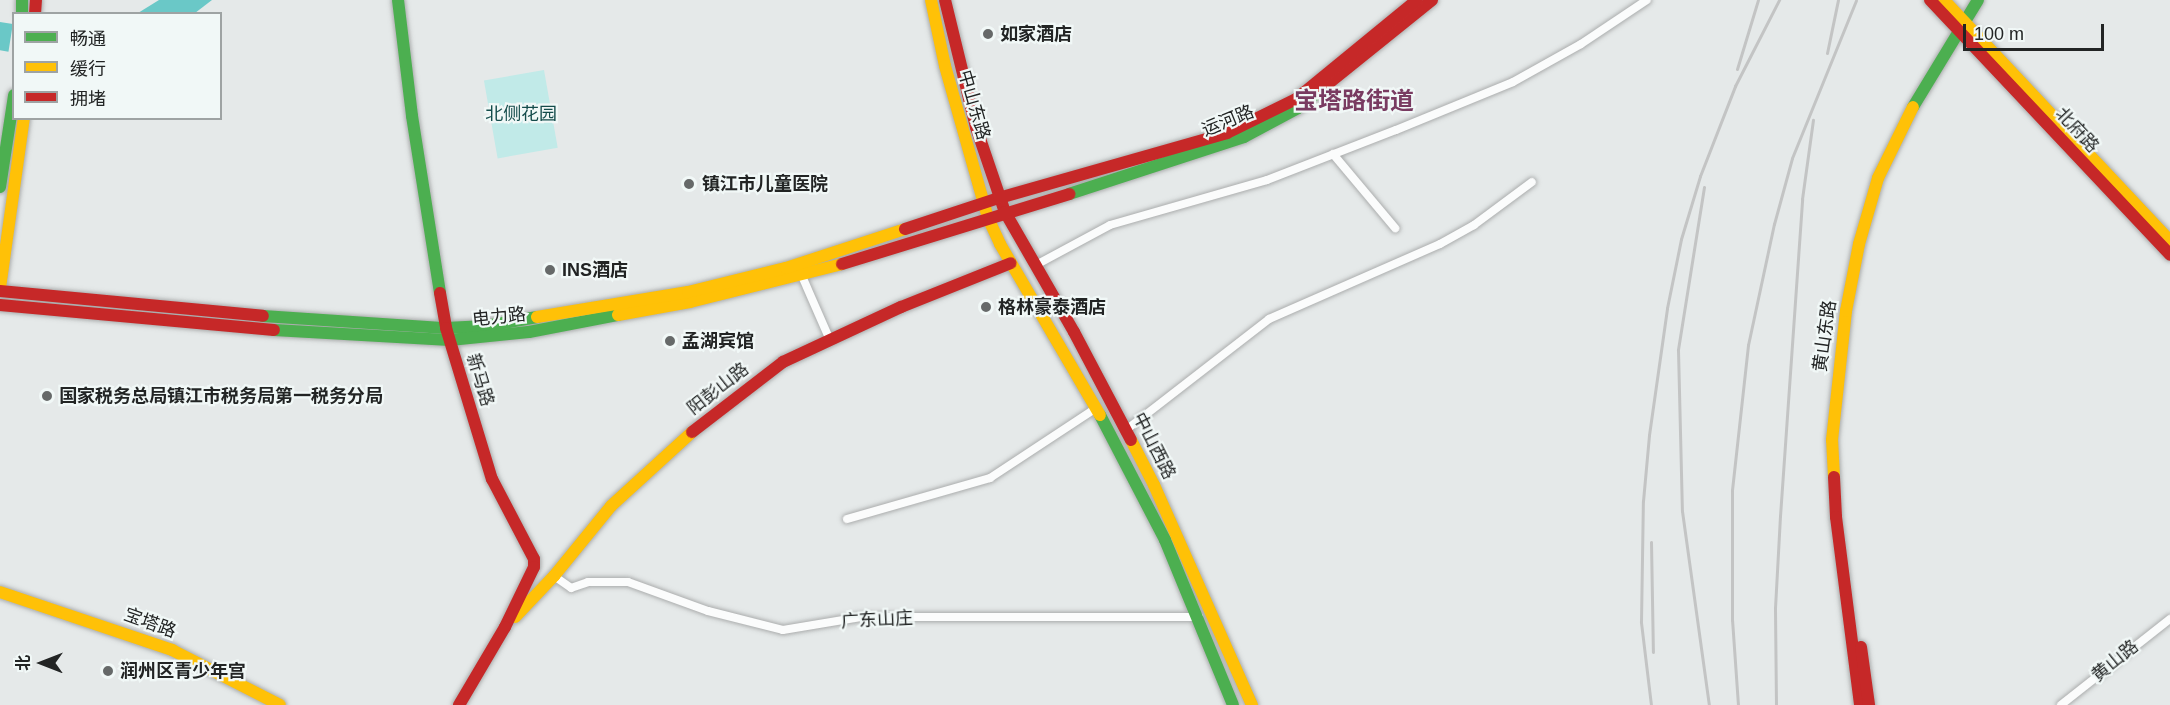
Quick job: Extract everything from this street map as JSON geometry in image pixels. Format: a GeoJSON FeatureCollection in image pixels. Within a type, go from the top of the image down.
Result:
{"type":"FeatureCollection","features":[{"type":"Feature","properties":{"kind":"main road","name":"新马路"},"geometry":{"type":"LineString","coordinates":[[398,0],[413,126],[448,334],[456,367],[492,479],[534,559],[534,567],[505,627],[459,705]]}},
{"type":"Feature","properties":{"kind":"main road","name":"中山东路"},"geometry":{"type":"LineString","coordinates":[[931,0],[945,66],[988,218]]}},
{"type":"Feature","properties":{"kind":"main road","name":"中山东路"},"geometry":{"type":"LineString","coordinates":[[945,0],[957,58],[1005,212]]}},
{"type":"Feature","properties":{"kind":"main road","name":"运河路"},"geometry":{"type":"LineString","coordinates":[[983,204],[1227,133],[1296,99],[1417,0]]}},
{"type":"Feature","properties":{"kind":"main road","name":"运河路"},"geometry":{"type":"LineString","coordinates":[[988,218],[1121,179],[1244,137],[1298,108],[1431,0]]}},
{"type":"Feature","properties":{"kind":"main road"},"geometry":{"type":"LineString","coordinates":[[1930,0],[1963,28]]}},
{"type":"Feature","properties":{"kind":"main road"},"geometry":{"type":"LineString","coordinates":[[1944,0],[1963,28]]}},
{"type":"Feature","properties":{"kind":"main road","name":"黄山东路"},"geometry":{"type":"LineString","coordinates":[[1869,705],[1843,516],[1840,443],[1847,349],[1868,241],[1886,179],[1978,0]]}},
{"type":"Feature","properties":{"kind":"main road","name":"黄山东路"},"geometry":{"type":"LineString","coordinates":[[1860,705],[1836,517],[1832,440],[1846,311],[1859,244],[1878,178],[1911,111],[1963,28],[1985,0]]}},
{"type":"Feature","properties":{"kind":"main road","name":"北府路"},"geometry":{"type":"LineString","coordinates":[[1963,28],[2170,241]]}},
{"type":"Feature","properties":{"kind":"main road","name":"北府路"},"geometry":{"type":"LineString","coordinates":[[1963,28],[2170,255]]}},
{"type":"Feature","properties":{"kind":"main road"},"geometry":{"type":"LineString","coordinates":[[0,187],[12,108]]}},
{"type":"Feature","properties":{"kind":"main road"},"geometry":{"type":"LineString","coordinates":[[0,289],[24,120]]}},
{"type":"Feature","properties":{"kind":"main road","name":"电力路"},"geometry":{"type":"LineString","coordinates":[[0,289],[211,313],[448,334],[688,292],[795,265],[983,204]]}},
{"type":"Feature","properties":{"kind":"main road","name":"中山西路"},"geometry":{"type":"LineString","coordinates":[[1005,212],[1074,332],[1126,430],[1214,615],[1252,705]]}},
{"type":"Feature","properties":{"kind":"main road","name":"电力路"},"geometry":{"type":"LineString","coordinates":[[0,306],[273,329],[448,334],[529,332],[615,317],[802,276],[988,218]]}},
{"type":"Feature","properties":{"kind":"main road","name":"中山西路"},"geometry":{"type":"LineString","coordinates":[[988,218],[1011,263],[1096,408],[1165,540],[1233,705]]}},
{"type":"Feature","properties":{"kind":"main road","name":"阳彭山路"},"geometry":{"type":"LineString","coordinates":[[505,627],[554,576],[611,506],[675,445],[783,362],[901,308],[1011,263]]}},
{"type":"Feature","properties":{"kind":"main road","name":"宝塔路"},"geometry":{"type":"LineString","coordinates":[[0,592],[172,650],[280,705]]}},
{"type":"Feature","properties":{"kind":"street"},"geometry":{"type":"LineString","coordinates":[[1034,266],[1110,225],[1267,180],[1513,81],[1581,44],[1647,0]]}},
{"type":"Feature","properties":{"kind":"street"},"geometry":{"type":"LineString","coordinates":[[1334,154],[1395,228]]}},
{"type":"Feature","properties":{"kind":"street"},"geometry":{"type":"LineString","coordinates":[[1126,430],[1269,319],[1440,244],[1474,225],[1532,182]]}},
{"type":"Feature","properties":{"kind":"street"},"geometry":{"type":"LineString","coordinates":[[802,276],[830,340]]}},
{"type":"Feature","properties":{"kind":"street"},"geometry":{"type":"LineString","coordinates":[[847,519],[990,478],[1096,408]]}},
{"type":"Feature","properties":{"kind":"street","name":"广东山庄"},"geometry":{"type":"LineString","coordinates":[[554,576],[571,588],[588,582],[628,582],[708,611],[783,630],[861,617],[1197,617],[1214,615]]}},
{"type":"Feature","properties":{"kind":"street","name":"黄山路"},"geometry":{"type":"LineString","coordinates":[[2061,705],[2170,619]]}},
{"type":"Feature","properties":{"kind":"green space","name":"北侧花园"},"geometry":{"type":"Polygon","coordinates":[[[544,70],[558,148],[498,158],[484,81],[544,70]]]}},
{"type":"Feature","properties":{"kind":"water"},"geometry":{"type":"Polygon","coordinates":[[[159,0],[212,0],[196,12],[140,12],[159,0]]]}},
{"type":"Feature","properties":{"kind":"water"},"geometry":{"type":"Polygon","coordinates":[[[0,22],[12,24],[8,52],[0,50],[0,22]]]}},
{"type":"Feature","properties":{"kind":"railway"},"geometry":{"type":"LineString","coordinates":[[1737,69],[1758,0]]}},
{"type":"Feature","properties":{"kind":"railway"},"geometry":{"type":"LineString","coordinates":[[1651,705],[1641,622],[1643,501],[1649,435],[1667,308],[1681,239],[1700,176],[1735,86],[1779,0]]}},
{"type":"Feature","properties":{"kind":"railway"},"geometry":{"type":"LineString","coordinates":[[1827,53],[1838,0]]}},
{"type":"Feature","properties":{"kind":"railway"},"geometry":{"type":"LineString","coordinates":[[1738,705],[1732,620],[1732,490],[1748,345],[1774,224],[1792,158],[1856,0]]}},
{"type":"Feature","properties":{"kind":"railway"},"geometry":{"type":"LineString","coordinates":[[1776,705],[1775,608],[1780,516],[1802,199],[1813,120]]}},
{"type":"Feature","properties":{"kind":"railway"},"geometry":{"type":"LineString","coordinates":[[1704,187],[1678,350],[1682,511],[1709,705]]}},
{"type":"Feature","properties":{"kind":"railway"},"geometry":{"type":"LineString","coordinates":[[1651,542],[1653,652]]}},
{"type":"Feature","properties":{"kind":"traffic: fast"},"geometry":{"type":"LineString","coordinates":[[22,0],[22,12]]}},
{"type":"Feature","properties":{"kind":"traffic: fast"},"geometry":{"type":"LineString","coordinates":[[398,0],[412,116],[440,293]]}},
{"type":"Feature","properties":{"kind":"traffic: fast"},"geometry":{"type":"LineString","coordinates":[[1913,107],[1978,0]]}},
{"type":"Feature","properties":{"kind":"traffic: fast"},"geometry":{"type":"LineString","coordinates":[[1069,194],[1244,137],[1298,108],[1319,91]]}},
{"type":"Feature","properties":{"kind":"traffic: fast"},"geometry":{"type":"LineString","coordinates":[[0,187],[12,108]]}},
{"type":"Feature","properties":{"kind":"traffic: fast"},"geometry":{"type":"LineString","coordinates":[[274,330],[450,340],[529,332],[618,315]]}},
{"type":"Feature","properties":{"kind":"traffic: fast"},"geometry":{"type":"LineString","coordinates":[[263,316],[446,328],[486,326],[537,317]]}},
{"type":"Feature","properties":{"kind":"traffic: fast"},"geometry":{"type":"LineString","coordinates":[[1100,415],[1165,540],[1233,705]]}},
{"type":"Feature","properties":{"kind":"traffic: slow"},"geometry":{"type":"LineString","coordinates":[[931,0],[945,66],[988,218],[1000,244],[1100,415]]}},
{"type":"Feature","properties":{"kind":"traffic: slow"},"geometry":{"type":"LineString","coordinates":[[1944,0],[2170,241]]}},
{"type":"Feature","properties":{"kind":"traffic: slow"},"geometry":{"type":"LineString","coordinates":[[1834,477],[1832,440],[1846,311],[1859,244],[1878,178],[1913,107]]}},
{"type":"Feature","properties":{"kind":"traffic: slow"},"geometry":{"type":"LineString","coordinates":[[0,288],[24,120]]}},
{"type":"Feature","properties":{"kind":"traffic: slow"},"geometry":{"type":"LineString","coordinates":[[537,317],[688,292],[786,268],[905,229]]}},
{"type":"Feature","properties":{"kind":"traffic: slow"},"geometry":{"type":"LineString","coordinates":[[618,315],[690,302],[842,264]]}},
{"type":"Feature","properties":{"kind":"traffic: slow"},"geometry":{"type":"LineString","coordinates":[[515,617],[554,576],[611,506],[692,432]]}},
{"type":"Feature","properties":{"kind":"traffic: slow"},"geometry":{"type":"LineString","coordinates":[[1131,440],[1154,485],[1252,705]]}},
{"type":"Feature","properties":{"kind":"traffic: slow"},"geometry":{"type":"LineString","coordinates":[[0,592],[172,650],[280,705]]}},
{"type":"Feature","properties":{"kind":"traffic: jam"},"geometry":{"type":"LineString","coordinates":[[35,12],[36,0]]}},
{"type":"Feature","properties":{"kind":"traffic: jam"},"geometry":{"type":"LineString","coordinates":[[945,0],[976,127],[1005,212],[1074,332],[1131,440]]}},
{"type":"Feature","properties":{"kind":"traffic: jam"},"geometry":{"type":"LineString","coordinates":[[905,229],[999,198],[1227,133],[1296,99],[1417,0]]}},
{"type":"Feature","properties":{"kind":"traffic: jam"},"geometry":{"type":"LineString","coordinates":[[1319,91],[1432,0]]}},
{"type":"Feature","properties":{"kind":"traffic: jam"},"geometry":{"type":"LineString","coordinates":[[1930,0],[2170,255]]}},
{"type":"Feature","properties":{"kind":"traffic: jam"},"geometry":{"type":"LineString","coordinates":[[842,264],[1069,194]]}},
{"type":"Feature","properties":{"kind":"traffic: jam"},"geometry":{"type":"LineString","coordinates":[[692,432],[783,362],[901,307],[1011,263]]}},
{"type":"Feature","properties":{"kind":"traffic: jam"},"geometry":{"type":"LineString","coordinates":[[0,291],[263,316]]}},
{"type":"Feature","properties":{"kind":"traffic: jam"},"geometry":{"type":"LineString","coordinates":[[440,293],[446,328],[492,479],[534,559],[534,567],[505,627],[459,705]]}},
{"type":"Feature","properties":{"kind":"traffic: jam"},"geometry":{"type":"LineString","coordinates":[[0,305],[274,330]]}},
{"type":"Feature","properties":{"kind":"traffic: jam"},"geometry":{"type":"LineString","coordinates":[[1834,477],[1836,517],[1860,705]]}},
{"type":"Feature","properties":{"kind":"traffic: jam"},"geometry":{"type":"LineString","coordinates":[[1861,647],[1869,705]]}},
{"type":"Feature","properties":{"kind":"place","name":"如家酒店"},"geometry":{"type":"Point","coordinates":[988,34]}},
{"type":"Feature","properties":{"kind":"place","name":"镇江市儿童医院"},"geometry":{"type":"Point","coordinates":[689,184]}},
{"type":"Feature","properties":{"kind":"place","name":"INS酒店"},"geometry":{"type":"Point","coordinates":[550,270]}},
{"type":"Feature","properties":{"kind":"place","name":"格林豪泰酒店"},"geometry":{"type":"Point","coordinates":[986,307]}},
{"type":"Feature","properties":{"kind":"place","name":"孟湖宾馆"},"geometry":{"type":"Point","coordinates":[670,341]}},
{"type":"Feature","properties":{"kind":"place","name":"国家税务总局镇江市税务局第一税务分局"},"geometry":{"type":"Point","coordinates":[47,396]}},
{"type":"Feature","properties":{"kind":"place","name":"润州区青少年宫"},"geometry":{"type":"Point","coordinates":[108,671]}},
{"type":"Feature","properties":{"kind":"district","name":"宝塔路街道"},"geometry":{"type":"Point","coordinates":[1354,101]}}]}
